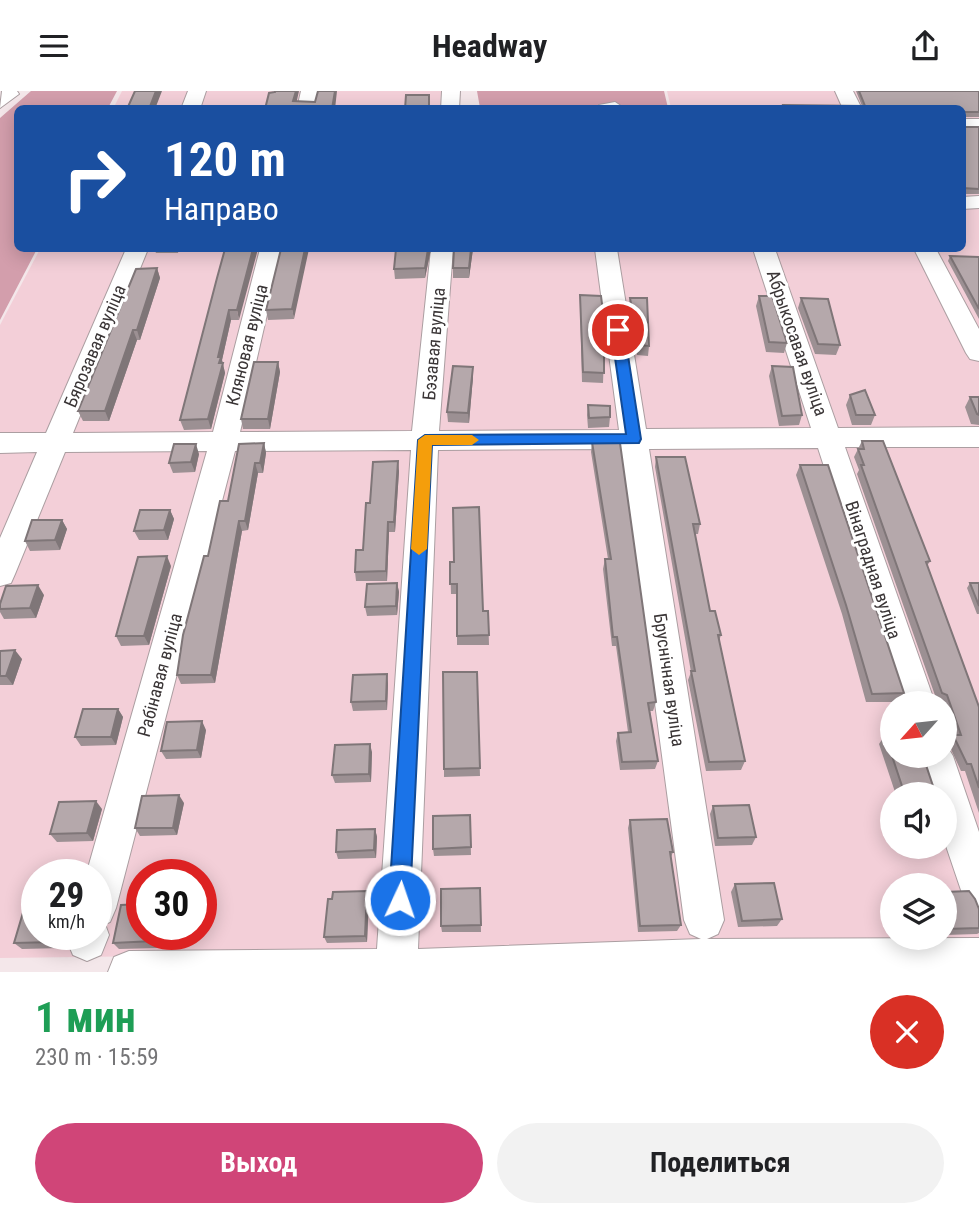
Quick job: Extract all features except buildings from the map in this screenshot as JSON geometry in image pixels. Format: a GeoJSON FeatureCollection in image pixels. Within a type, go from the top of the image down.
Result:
{"type":"FeatureCollection","features":[{"type":"Feature","properties":{"kind":"street","name":"Бярозавая вуліца"},"geometry":{"type":"LineString","coordinates":[[0,574],[136,252]]}},
{"type":"Feature","properties":{"kind":"street","name":"Кляновая вуліца"},"geometry":{"type":"LineString","coordinates":[[224,441],[270,252]]}},
{"type":"Feature","properties":{"kind":"street","name":"Бэзавая вуліца"},"geometry":{"type":"LineString","coordinates":[[396,971],[425,440],[442,252]]}},
{"type":"Feature","properties":{"kind":"street","name":"Бруснічная вуліца"},"geometry":{"type":"LineString","coordinates":[[606,252],[709,950]]}},
{"type":"Feature","properties":{"kind":"street","name":"Абрыкосавая вуліца"},"geometry":{"type":"LineString","coordinates":[[765,252],[829,437]]}},
{"type":"Feature","properties":{"kind":"street"},"geometry":{"type":"LineString","coordinates":[[927,252],[979,353]]}},
{"type":"Feature","properties":{"kind":"street","name":"Вінаградная вуліца"},"geometry":{"type":"LineString","coordinates":[[829,437],[914,691]]}},
{"type":"Feature","properties":{"kind":"street"},"geometry":{"type":"LineString","coordinates":[[0,443],[979,437]]}},
{"type":"Feature","properties":{"kind":"street","name":"Рабінавая вуліца"},"geometry":{"type":"LineString","coordinates":[[110,859],[224,441]]}},
{"type":"Feature","properties":{"kind":"street"},"geometry":{"type":"LineString","coordinates":[[939,768],[979,888]]}},
{"type":"Feature","properties":{"kind":"street"},"geometry":{"type":"LineString","coordinates":[[130,972],[396,971],[709,950],[979,959]]}},
{"type":"Feature","properties":{"kind":"shaded area"},"geometry":{"type":"Polygon","coordinates":[[[31,91],[117,91],[110,105],[15,105],[31,91]]]}},
{"type":"Feature","properties":{"kind":"shaded area"},"geometry":{"type":"Polygon","coordinates":[[[122,91],[441,91],[440,105],[115,105],[122,91]]]}},
{"type":"Feature","properties":{"kind":"shaded area"},"geometry":{"type":"Polygon","coordinates":[[[477,91],[664,91],[667,105],[479,105],[477,91]]]}},
{"type":"Feature","properties":{"kind":"shaded area"},"geometry":{"type":"Polygon","coordinates":[[[667,91],[979,91],[979,972],[409,972],[381,953],[0,958],[0,325],[38,252],[966,252],[966,105],[670,105],[667,91]]]}},
{"type":"Feature","properties":{"kind":"shaded area"},"geometry":{"type":"Polygon","coordinates":[[[14,106],[14,252],[35,252],[0,320],[0,118],[14,106]]]}},
{"type":"Feature","properties":{"kind":"slow traffic"},"geometry":{"type":"LineString","coordinates":[[419,549],[425,440],[472,440]]}},
{"type":"Feature","properties":{"kind":"route"},"geometry":{"type":"LineString","coordinates":[[400,900],[425,440],[634,439],[618,330]]}}]}
